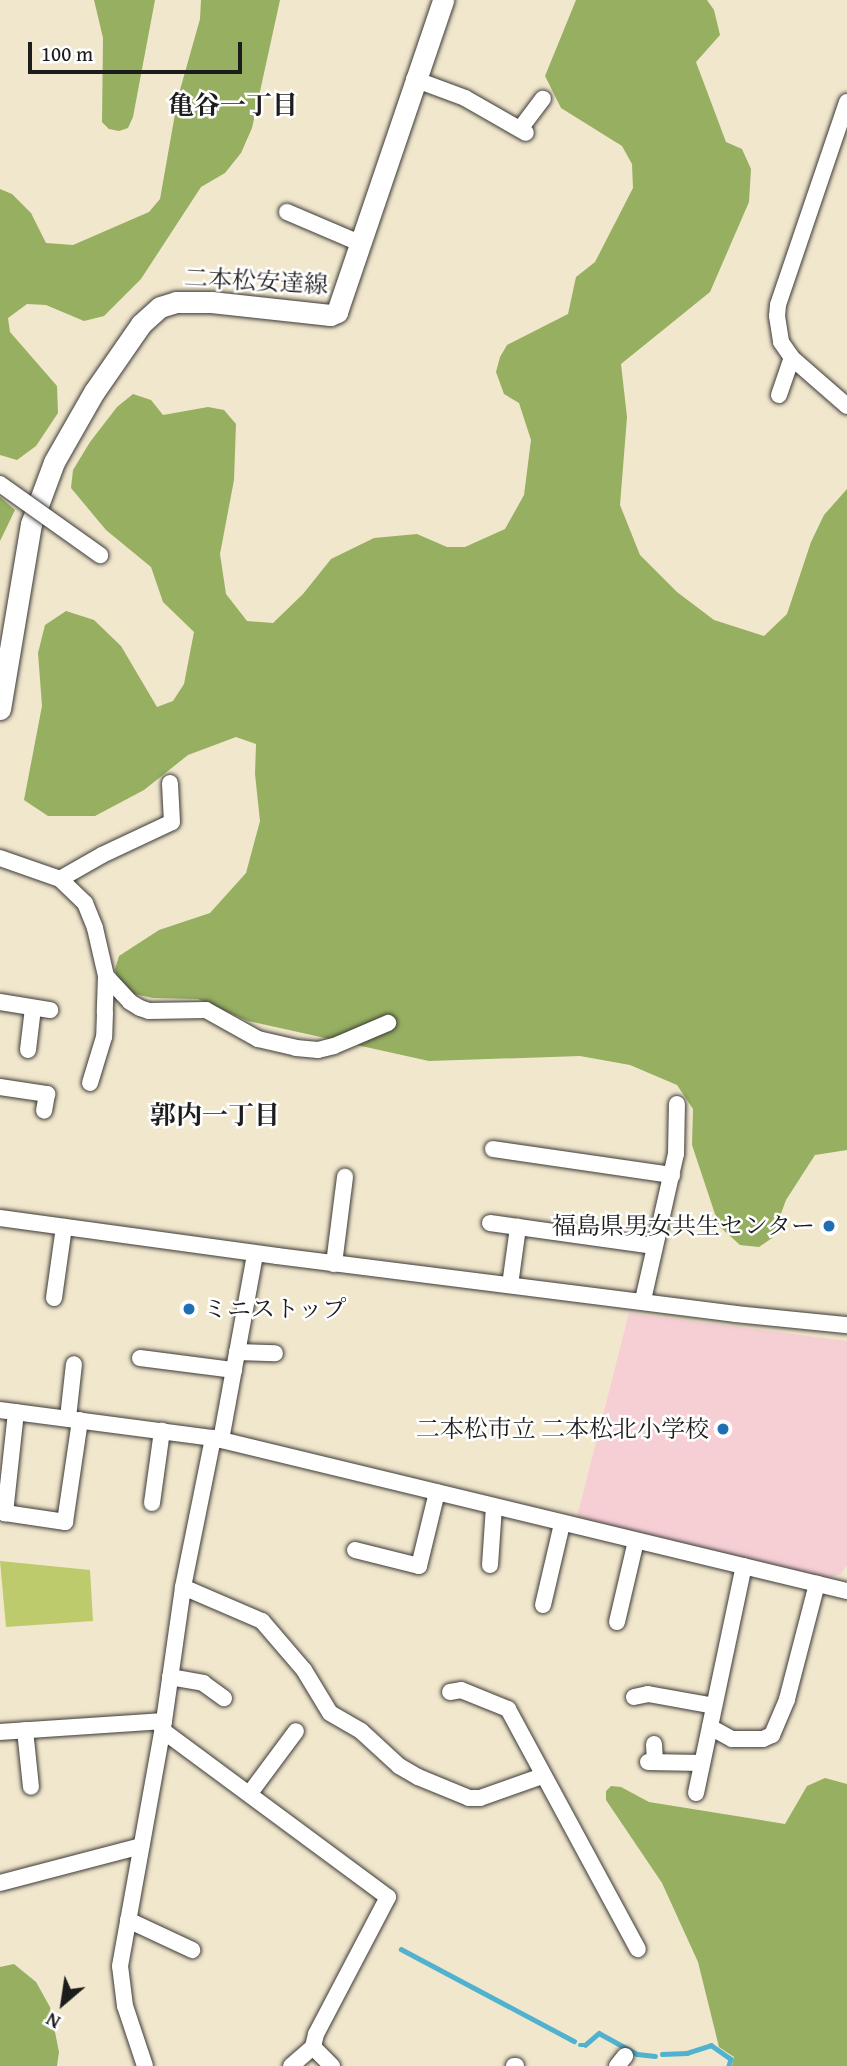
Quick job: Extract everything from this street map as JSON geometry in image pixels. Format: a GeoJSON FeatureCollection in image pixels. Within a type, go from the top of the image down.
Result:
{"type":"FeatureCollection","features":[{"type":"Feature","properties":{"kind":"main road","name":"二本松安達線"},"geometry":{"type":"LineString","coordinates":[[0,709],[4,654],[24,555],[44,483],[94,392],[141,324],[160,307],[184,300],[330,315],[340,306],[414,79],[443,0]]}},
{"type":"Feature","properties":{"kind":"street"},"geometry":{"type":"LineString","coordinates":[[414,79],[465,97],[523,131],[543,99]]}},
{"type":"Feature","properties":{"kind":"street"},"geometry":{"type":"LineString","coordinates":[[847,102],[778,305],[782,342],[792,358],[847,406]]}},
{"type":"Feature","properties":{"kind":"street"},"geometry":{"type":"LineString","coordinates":[[287,212],[362,244]]}},
{"type":"Feature","properties":{"kind":"street"},"geometry":{"type":"LineString","coordinates":[[779,395],[792,358]]}},
{"type":"Feature","properties":{"kind":"street"},"geometry":{"type":"LineString","coordinates":[[0,484],[100,555]]}},
{"type":"Feature","properties":{"kind":"street"},"geometry":{"type":"LineString","coordinates":[[60,879],[102,855],[172,822],[170,783]]}},
{"type":"Feature","properties":{"kind":"street"},"geometry":{"type":"LineString","coordinates":[[0,858],[60,879],[85,903],[102,951],[106,976],[104,1037],[90,1083]]}},
{"type":"Feature","properties":{"kind":"street"},"geometry":{"type":"LineString","coordinates":[[106,976],[139,1008],[149,1011],[206,1010],[258,1039],[296,1048],[318,1050],[334,1046],[388,1023]]}},
{"type":"Feature","properties":{"kind":"street"},"geometry":{"type":"LineString","coordinates":[[0,1002],[50,1010]]}},
{"type":"Feature","properties":{"kind":"street"},"geometry":{"type":"LineString","coordinates":[[28,1050],[33,1007]]}},
{"type":"Feature","properties":{"kind":"street"},"geometry":{"type":"LineString","coordinates":[[0,1087],[47,1094],[44,1111]]}},
{"type":"Feature","properties":{"kind":"street"},"geometry":{"type":"LineString","coordinates":[[643,1300],[676,1154],[677,1104]]}},
{"type":"Feature","properties":{"kind":"street"},"geometry":{"type":"LineString","coordinates":[[493,1149],[672,1175]]}},
{"type":"Feature","properties":{"kind":"street"},"geometry":{"type":"LineString","coordinates":[[334,1264],[345,1177]]}},
{"type":"Feature","properties":{"kind":"street"},"geometry":{"type":"LineString","coordinates":[[0,1218],[334,1264],[643,1300],[736,1314],[847,1325]]}},
{"type":"Feature","properties":{"kind":"street"},"geometry":{"type":"LineString","coordinates":[[490,1223],[654,1246]]}},
{"type":"Feature","properties":{"kind":"street"},"geometry":{"type":"LineString","coordinates":[[54,1298],[64,1227]]}},
{"type":"Feature","properties":{"kind":"street"},"geometry":{"type":"LineString","coordinates":[[510,1285],[518,1227]]}},
{"type":"Feature","properties":{"kind":"street"},"geometry":{"type":"LineString","coordinates":[[145,2066],[122,1990],[120,1966],[163,1726],[183,1587],[234,1370],[255,1254]]}},
{"type":"Feature","properties":{"kind":"street"},"geometry":{"type":"LineString","coordinates":[[237,1352],[275,1353]]}},
{"type":"Feature","properties":{"kind":"street"},"geometry":{"type":"LineString","coordinates":[[140,1358],[234,1370]]}},
{"type":"Feature","properties":{"kind":"street"},"geometry":{"type":"LineString","coordinates":[[74,1364],[74,1419],[65,1522],[5,1513],[8,1411],[74,1419],[217,1439],[847,1591]]}},
{"type":"Feature","properties":{"kind":"street"},"geometry":{"type":"LineString","coordinates":[[152,1503],[162,1431]]}},
{"type":"Feature","properties":{"kind":"street"},"geometry":{"type":"LineString","coordinates":[[355,1550],[418,1566],[437,1492]]}},
{"type":"Feature","properties":{"kind":"street"},"geometry":{"type":"LineString","coordinates":[[490,1565],[494,1507]]}},
{"type":"Feature","properties":{"kind":"street"},"geometry":{"type":"LineString","coordinates":[[543,1605],[562,1524]]}},
{"type":"Feature","properties":{"kind":"street"},"geometry":{"type":"LineString","coordinates":[[617,1622],[636,1541]]}},
{"type":"Feature","properties":{"kind":"street"},"geometry":{"type":"LineString","coordinates":[[696,1793],[744,1566]]}},
{"type":"Feature","properties":{"kind":"street"},"geometry":{"type":"LineString","coordinates":[[710,1727],[732,1739],[763,1739],[772,1735],[787,1699],[817,1584]]}},
{"type":"Feature","properties":{"kind":"street"},"geometry":{"type":"LineString","coordinates":[[183,1587],[262,1621],[304,1670],[330,1713],[361,1731],[399,1766],[418,1777],[469,1798],[480,1798],[542,1776]]}},
{"type":"Feature","properties":{"kind":"street"},"geometry":{"type":"LineString","coordinates":[[170,1677],[203,1683],[224,1698]]}},
{"type":"Feature","properties":{"kind":"street"},"geometry":{"type":"LineString","coordinates":[[450,1692],[461,1690],[508,1709],[638,1949]]}},
{"type":"Feature","properties":{"kind":"street"},"geometry":{"type":"LineString","coordinates":[[634,1697],[648,1693],[714,1706]]}},
{"type":"Feature","properties":{"kind":"street"},"geometry":{"type":"LineString","coordinates":[[0,1732],[163,1726],[388,1897],[316,2034],[313,2047],[291,2066]]}},
{"type":"Feature","properties":{"kind":"street"},"geometry":{"type":"LineString","coordinates":[[26,1730],[30,1787]]}},
{"type":"Feature","properties":{"kind":"street"},"geometry":{"type":"LineString","coordinates":[[250,1793],[296,1731]]}},
{"type":"Feature","properties":{"kind":"street"},"geometry":{"type":"LineString","coordinates":[[654,1744],[652,1762],[702,1763]]}},
{"type":"Feature","properties":{"kind":"street"},"geometry":{"type":"LineString","coordinates":[[0,1883],[141,1846]]}},
{"type":"Feature","properties":{"kind":"street"},"geometry":{"type":"LineString","coordinates":[[128,1920],[192,1950]]}},
{"type":"Feature","properties":{"kind":"street"},"geometry":{"type":"LineString","coordinates":[[313,2047],[332,2066]]}},
{"type":"Feature","properties":{"kind":"shaded area","name":"二本松市立 二本松北小学校"},"geometry":{"type":"Polygon","coordinates":[[[629,1313],[847,1341],[847,1565],[841,1574],[825,1579],[577,1517],[629,1313]]]}},
{"type":"Feature","properties":{"kind":"green space"},"geometry":{"type":"Polygon","coordinates":[[[94,0],[155,0],[133,117],[128,128],[119,131],[109,129],[102,122],[103,38],[94,0]]]}},
{"type":"Feature","properties":{"kind":"green space"},"geometry":{"type":"Polygon","coordinates":[[[201,0],[280,0],[252,128],[241,153],[225,173],[201,187],[141,279],[104,316],[84,321],[46,305],[27,304],[8,318],[10,332],[57,386],[58,413],[36,446],[17,460],[0,455],[0,189],[12,194],[31,213],[46,243],[73,245],[149,212],[160,199],[178,97],[200,19],[201,0]]]}},
{"type":"Feature","properties":{"kind":"green space"},"geometry":{"type":"Polygon","coordinates":[[[576,0],[707,0],[714,10],[720,35],[696,62],[726,142],[742,149],[751,169],[749,202],[710,292],[621,364],[627,417],[620,505],[640,555],[677,592],[714,620],[764,636],[787,614],[811,542],[824,515],[847,489],[847,1150],[815,1155],[786,1200],[772,1238],[759,1247],[740,1245],[719,1226],[692,1145],[693,1109],[677,1085],[630,1065],[580,1056],[429,1061],[248,1021],[198,999],[153,998],[134,994],[118,982],[115,969],[119,956],[159,930],[210,913],[246,873],[260,821],[255,774],[256,744],[236,737],[188,755],[144,790],[95,816],[48,816],[24,800],[42,706],[38,653],[45,625],[66,611],[94,620],[121,646],[157,707],[173,701],[184,684],[194,632],[163,602],[151,567],[106,530],[71,488],[73,470],[90,442],[117,407],[133,394],[151,400],[163,415],[208,407],[224,410],[236,424],[234,480],[220,554],[226,594],[247,621],[273,623],[303,594],[331,559],[374,538],[417,534],[447,547],[465,547],[505,529],[524,495],[531,440],[519,403],[504,394],[496,372],[500,357],[507,345],[568,314],[576,277],[595,262],[633,188],[632,164],[622,146],[561,108],[545,76],[576,0]]]}},
{"type":"Feature","properties":{"kind":"green space"},"geometry":{"type":"Polygon","coordinates":[[[0,497],[15,510],[0,541],[0,497]]]}},
{"type":"Feature","properties":{"kind":"green space"},"geometry":{"type":"Polygon","coordinates":[[[0,1561],[90,1570],[93,1621],[6,1627],[0,1561]]]}},
{"type":"Feature","properties":{"kind":"green space"},"geometry":{"type":"Polygon","coordinates":[[[825,1778],[847,1784],[847,2066],[732,2066],[734,2057],[719,2047],[698,1962],[662,1883],[606,1800],[606,1791],[611,1786],[621,1787],[649,1802],[785,1824],[807,1786],[825,1778]]]}},
{"type":"Feature","properties":{"kind":"green space"},"geometry":{"type":"Polygon","coordinates":[[[14,1964],[36,1982],[50,2007],[59,2052],[57,2066],[0,2066],[0,1967],[14,1964]]]}},
{"type":"Feature","properties":{"kind":"waterway"},"geometry":{"type":"LineString","coordinates":[[401,1949],[574,2041]]}},
{"type":"Feature","properties":{"kind":"waterway"},"geometry":{"type":"LineString","coordinates":[[580,2045],[585,2045],[599,2033],[637,2054],[655,2056]]}},
{"type":"Feature","properties":{"kind":"waterway"},"geometry":{"type":"LineString","coordinates":[[662,2054],[687,2053],[711,2045],[731,2059],[729,2066]]}},
{"type":"Feature","properties":{"kind":"place","name":"福島県男女共生センター"},"geometry":{"type":"Point","coordinates":[829,1226]}},
{"type":"Feature","properties":{"kind":"place","name":"ミニストップ"},"geometry":{"type":"Point","coordinates":[189,1309]}},
{"type":"Feature","properties":{"kind":"place","name":"二本松市立 二本松北小学校"},"geometry":{"type":"Point","coordinates":[723,1429]}},
{"type":"Feature","properties":{"kind":"district","name":"亀谷一丁目"},"geometry":{"type":"Point","coordinates":[233,105]}},
{"type":"Feature","properties":{"kind":"district","name":"郭内一丁目"},"geometry":{"type":"Point","coordinates":[215,1115]}}]}
